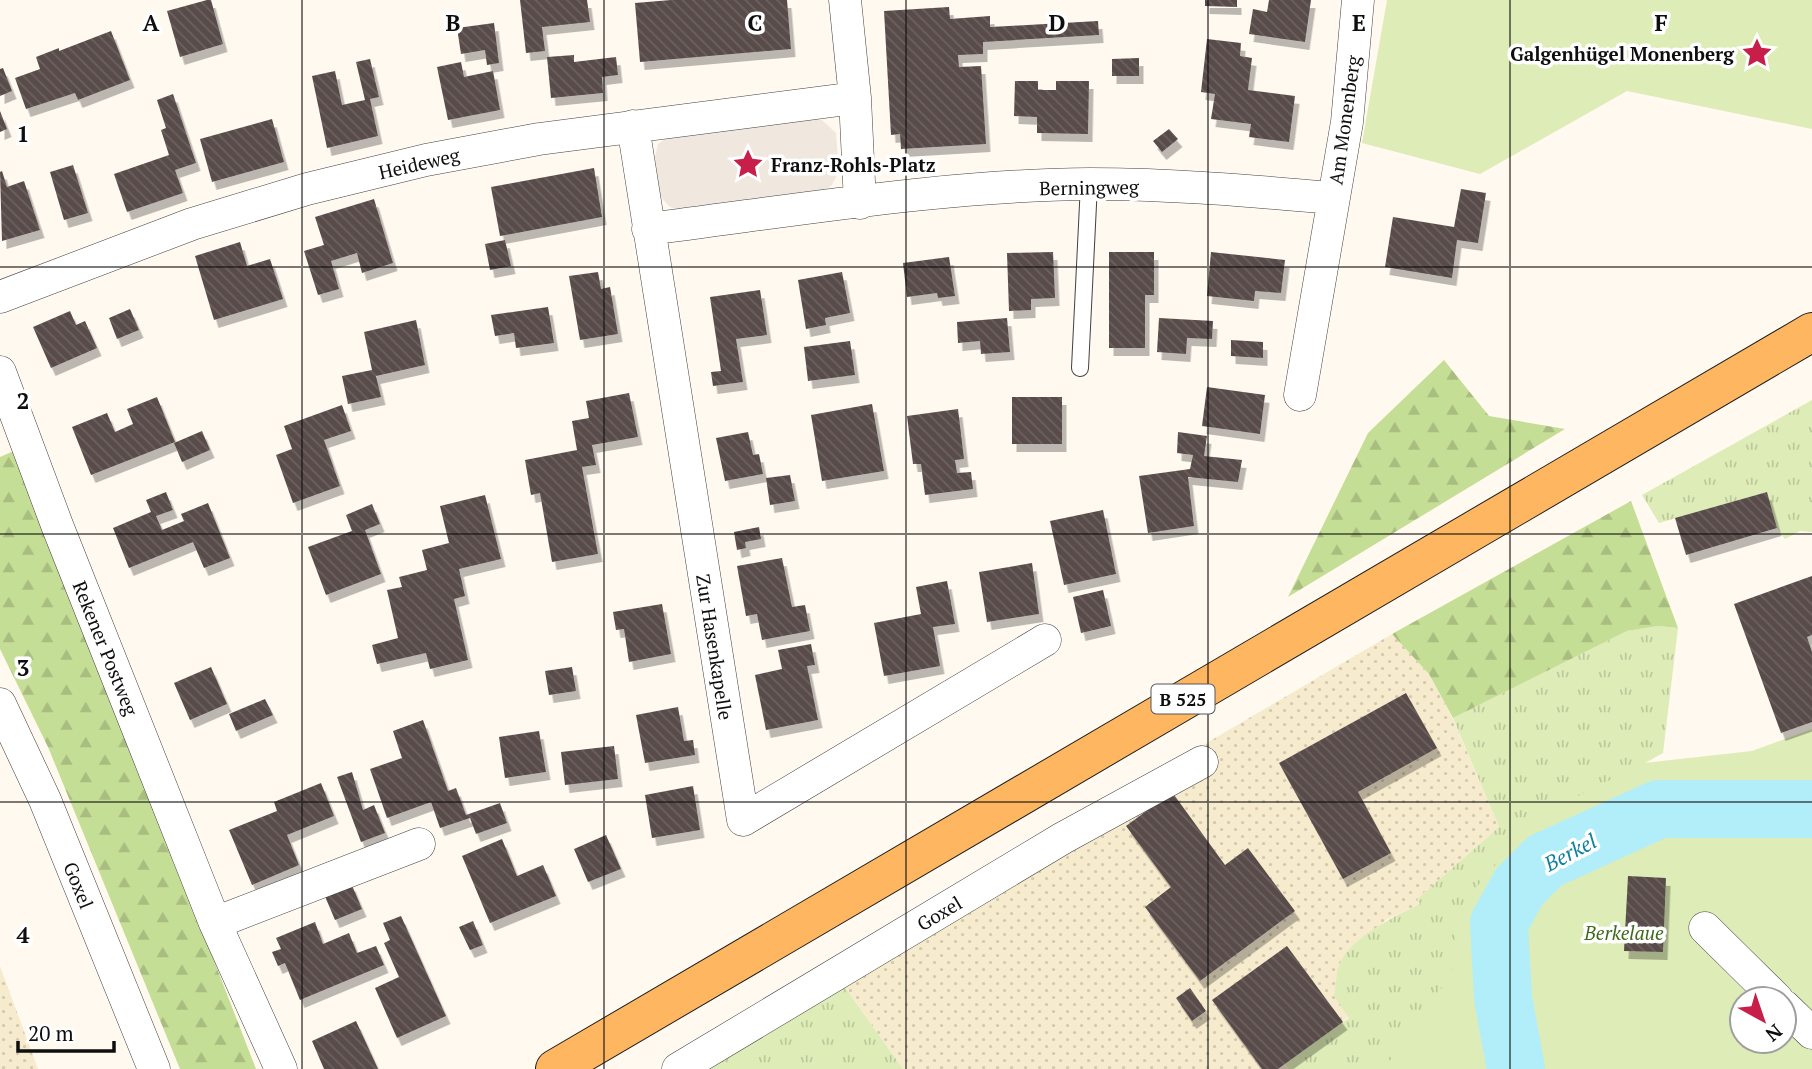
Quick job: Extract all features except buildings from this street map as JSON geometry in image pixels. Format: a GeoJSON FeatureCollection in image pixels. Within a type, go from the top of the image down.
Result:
{"type":"FeatureCollection","features":[{"type":"Feature","properties":{"kind":"main road","name":"B 525"},"geometry":{"type":"LineString","coordinates":[[555,1069],[1812,332]]}},
{"type":"Feature","properties":{"kind":"street"},"geometry":{"type":"LineString","coordinates":[[845,0],[855,98],[860,203]]}},
{"type":"Feature","properties":{"kind":"street","name":"Am Monenberg"},"geometry":{"type":"LineString","coordinates":[[1333,198],[1347,122],[1358,0]]}},
{"type":"Feature","properties":{"kind":"street","name":"Heideweg"},"geometry":{"type":"LineString","coordinates":[[0,297],[192,224],[307,189],[426,160],[539,139],[855,98]]}},
{"type":"Feature","properties":{"kind":"street","name":"Zur Hasenkapelle"},"geometry":{"type":"LineString","coordinates":[[633,126],[743,820],[1045,640]]}},
{"type":"Feature","properties":{"kind":"street","name":"Berningweg"},"geometry":{"type":"LineString","coordinates":[[648,229],[945,193],[1089,184],[1210,188],[1333,198]]}},
{"type":"Feature","properties":{"kind":"street"},"geometry":{"type":"LineString","coordinates":[[1300,395],[1333,198]]}},
{"type":"Feature","properties":{"kind":"street","name":"Rekener Postweg"},"geometry":{"type":"LineString","coordinates":[[0,372],[62,537],[215,923],[281,1069]]}},
{"type":"Feature","properties":{"kind":"street","name":"Goxel"},"geometry":{"type":"LineString","coordinates":[[0,704],[45,800],[154,1069]]}},
{"type":"Feature","properties":{"kind":"street","name":"Goxel"},"geometry":{"type":"LineString","coordinates":[[678,1069],[1063,838],[1202,762]]}},
{"type":"Feature","properties":{"kind":"street"},"geometry":{"type":"LineString","coordinates":[[215,923],[419,844]]}},
{"type":"Feature","properties":{"kind":"street"},"geometry":{"type":"LineString","coordinates":[[1705,928],[1763,985]]}},
{"type":"Feature","properties":{"kind":"street"},"geometry":{"type":"LineString","coordinates":[[1798,1020],[1812,1033]]}},
{"type":"Feature","properties":{"kind":"lane"},"geometry":{"type":"LineString","coordinates":[[1080,368],[1089,184]]}},
{"type":"Feature","properties":{"kind":"shaded area","name":"Franz-Rohls-Platz"},"geometry":{"type":"Polygon","coordinates":[[[805,116],[822,120],[836,133],[839,171],[832,185],[817,195],[682,213],[669,206],[660,196],[655,157],[658,144],[671,135],[805,116]]]}},
{"type":"Feature","properties":{"kind":"shaded area"},"geometry":{"type":"Polygon","coordinates":[[[1392,634],[1429,674],[1453,719],[1499,827],[1417,899],[1420,904],[1386,920],[1351,949],[1340,963],[1349,1017],[1285,1060],[1289,1069],[903,1069],[844,986],[1159,771],[1392,634]]]}},
{"type":"Feature","properties":{"kind":"shaded area"},"geometry":{"type":"Polygon","coordinates":[[[0,966],[38,1069],[0,1069],[0,966]]]}},
{"type":"Feature","properties":{"kind":"green space"},"geometry":{"type":"Polygon","coordinates":[[[1387,0],[1812,0],[1812,129],[1627,91],[1480,174],[1362,143],[1387,0]]]}},
{"type":"Feature","properties":{"kind":"green space"},"geometry":{"type":"Polygon","coordinates":[[[1444,360],[1489,416],[1565,429],[1288,597],[1368,433],[1444,360]]]}},
{"type":"Feature","properties":{"kind":"green space"},"geometry":{"type":"Polygon","coordinates":[[[1812,400],[1812,532],[1800,531],[1785,539],[1777,528],[1767,492],[1659,523],[1642,495],[1812,400]]]}},
{"type":"Feature","properties":{"kind":"green space"},"geometry":{"type":"Polygon","coordinates":[[[16,450],[256,1069],[180,1069],[48,747],[0,649],[0,457],[16,450]]]}},
{"type":"Feature","properties":{"kind":"green space"},"geometry":{"type":"Polygon","coordinates":[[[1631,501],[1678,628],[1658,626],[1627,631],[1453,718],[1429,674],[1392,634],[1631,501]]]}},
{"type":"Feature","properties":{"kind":"green space"},"geometry":{"type":"Polygon","coordinates":[[[1658,626],[1678,628],[1663,753],[1643,764],[1470,1069],[1289,1069],[1284,1061],[1349,1018],[1334,996],[1340,963],[1346,954],[1375,928],[1420,904],[1417,899],[1499,827],[1453,718],[1627,631],[1658,626]]]}},
{"type":"Feature","properties":{"kind":"green space","name":"Berkelaue"},"geometry":{"type":"Polygon","coordinates":[[[1812,729],[1812,1069],[1384,1069],[1452,973],[1455,935],[1468,897],[1510,848],[1574,798],[1644,763],[1752,751],[1812,729]]]}},
{"type":"Feature","properties":{"kind":"green space"},"geometry":{"type":"Polygon","coordinates":[[[844,986],[903,1069],[705,1069],[844,986]]]}},
{"type":"Feature","properties":{"kind":"waterway","name":"Berkel"},"geometry":{"type":"LineString","coordinates":[[1516,1069],[1503,998],[1499,923],[1519,887],[1545,861],[1659,809],[1812,809]]}},
{"type":"Feature","properties":{"kind":"place","name":"Galgenhügel Monenberg"},"geometry":{"type":"Point","coordinates":[1757,53]}},
{"type":"Feature","properties":{"kind":"place","name":"Franz-Rohls-Platz"},"geometry":{"type":"Point","coordinates":[748,164]}}]}
